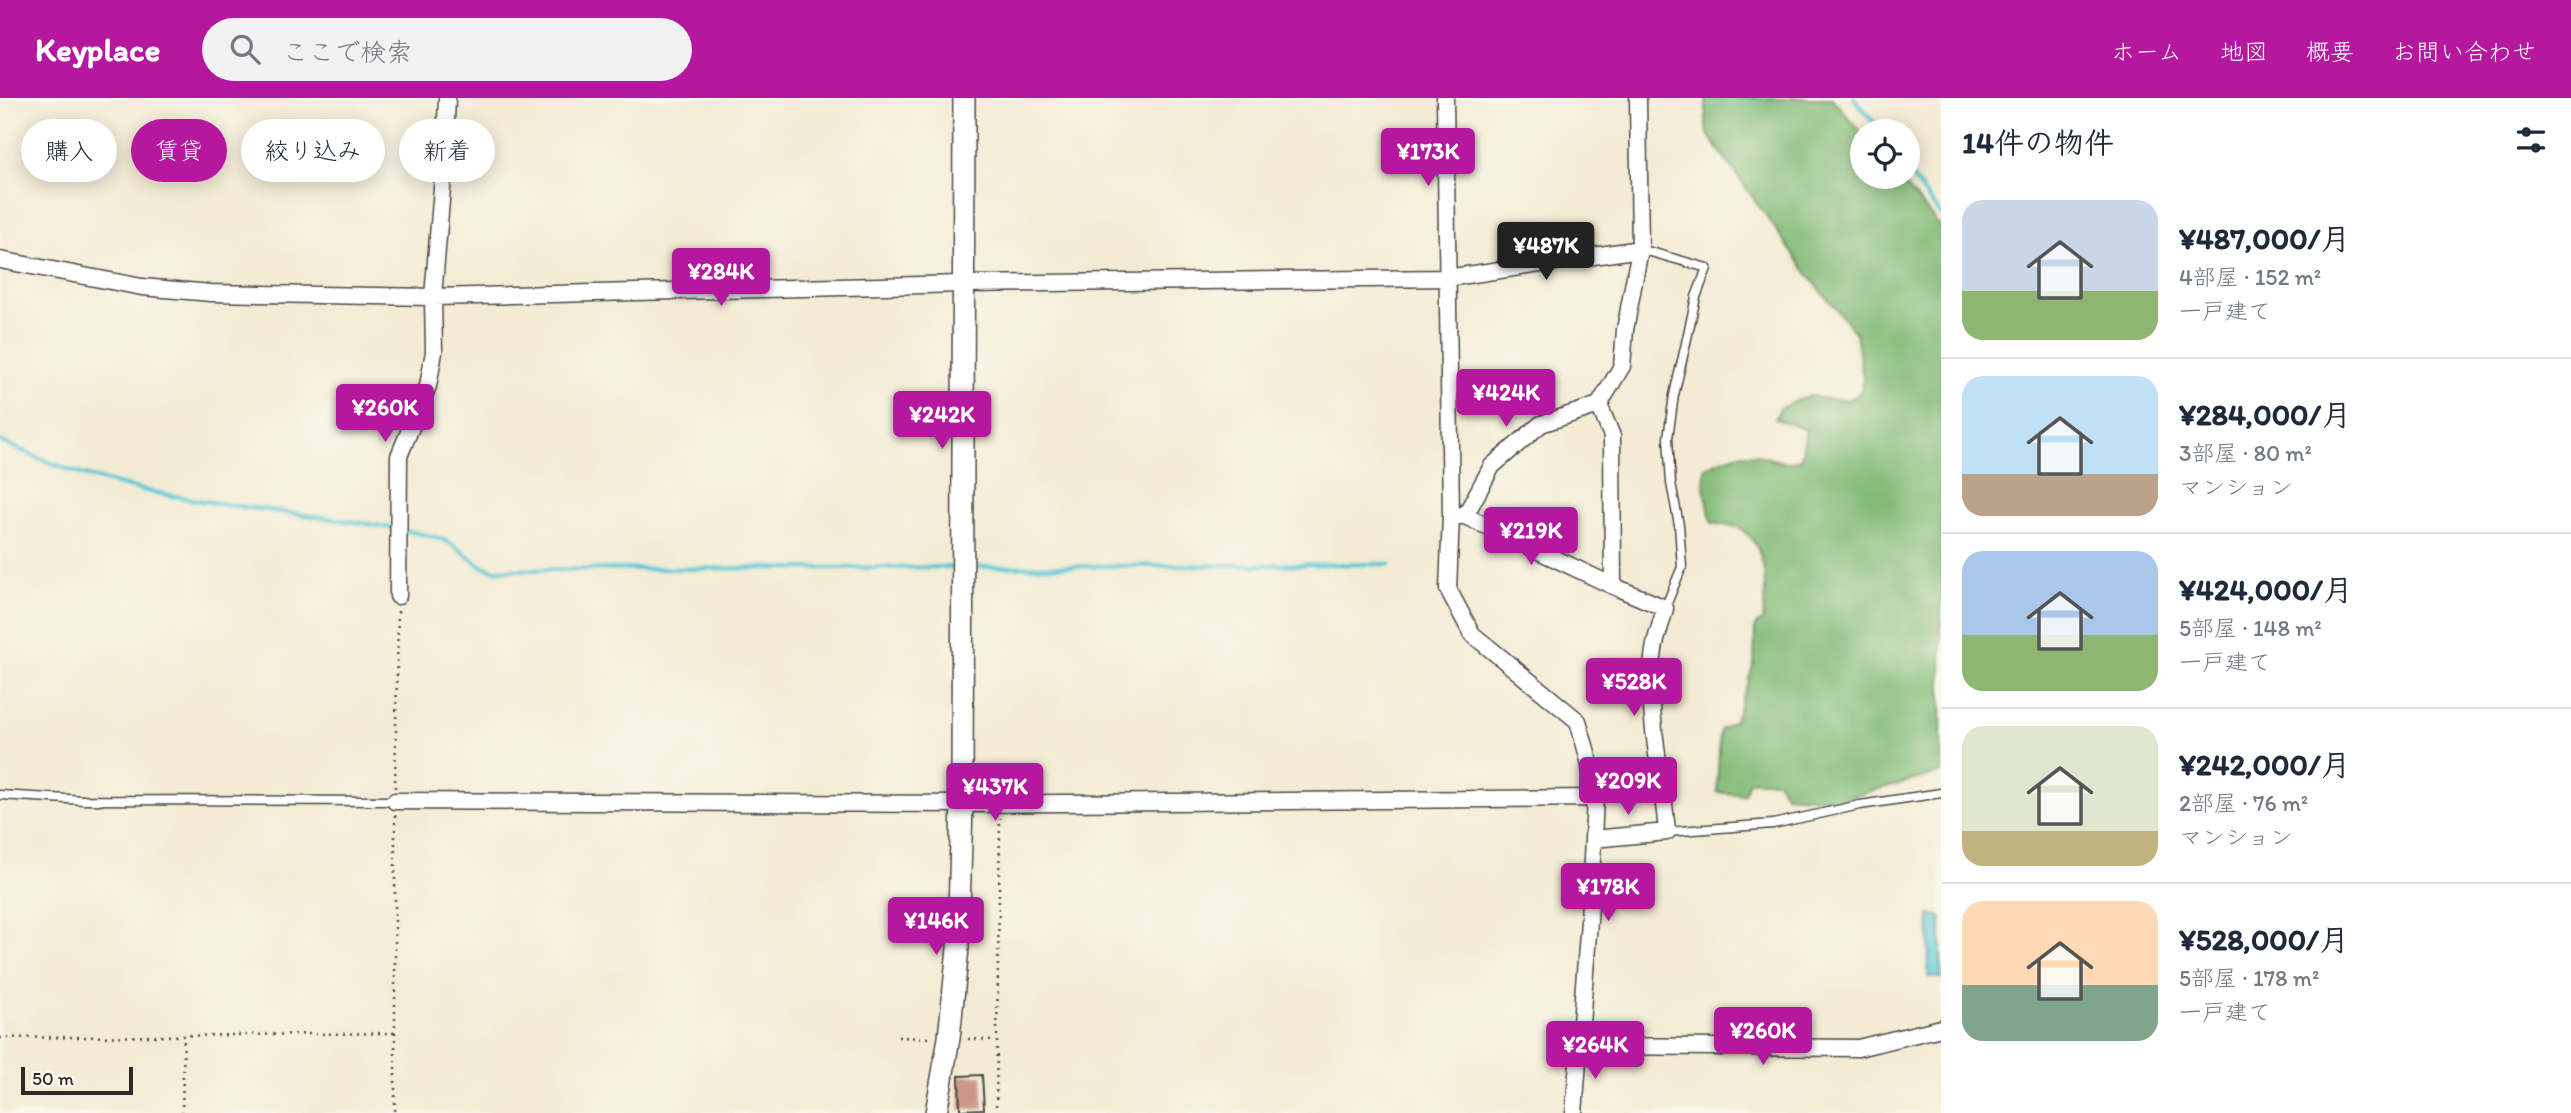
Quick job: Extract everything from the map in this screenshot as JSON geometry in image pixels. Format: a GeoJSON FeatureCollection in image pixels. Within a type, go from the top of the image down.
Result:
{"type":"FeatureCollection","features":[{"type":"Feature","properties":{"kind":"street"},"geometry":{"type":"LineString","coordinates":[[398,596],[400,456],[428,386],[434,352],[433,297],[447,98]]}},
{"type":"Feature","properties":{"kind":"street"},"geometry":{"type":"LineString","coordinates":[[936,1113],[949,1038],[958,948],[962,804],[964,98]]}},
{"type":"Feature","properties":{"kind":"street"},"geometry":{"type":"LineString","coordinates":[[1445,98],[1447,278],[1458,516],[1448,589],[1472,634],[1578,722],[1589,760],[1595,798],[1589,921],[1574,1113]]}},
{"type":"Feature","properties":{"kind":"street"},"geometry":{"type":"LineString","coordinates":[[1458,516],[1492,466],[1541,424],[1600,405],[1622,366],[1625,330],[1640,249],[1638,98]]}},
{"type":"Feature","properties":{"kind":"street"},"geometry":{"type":"LineString","coordinates":[[0,260],[142,288],[211,293],[433,297],[963,284],[1447,278],[1640,249]]}},
{"type":"Feature","properties":{"kind":"street"},"geometry":{"type":"LineString","coordinates":[[1600,405],[1612,436],[1614,586]]}},
{"type":"Feature","properties":{"kind":"street"},"geometry":{"type":"LineString","coordinates":[[1458,516],[1665,608],[1654,649],[1652,705],[1667,832],[1593,839]]}},
{"type":"Feature","properties":{"kind":"street"},"geometry":{"type":"LineString","coordinates":[[395,801],[1000,804],[1595,798]]}},
{"type":"Feature","properties":{"kind":"street"},"geometry":{"type":"LineString","coordinates":[[1579,1046],[1858,1048],[1941,1028]]}},
{"type":"Feature","properties":{"kind":"lane"},"geometry":{"type":"LineString","coordinates":[[1640,249],[1707,268],[1696,297],[1674,396],[1668,438],[1682,567],[1665,608]]}},
{"type":"Feature","properties":{"kind":"lane"},"geometry":{"type":"LineString","coordinates":[[1667,832],[1773,824],[1941,793]]}},
{"type":"Feature","properties":{"kind":"lane"},"geometry":{"type":"LineString","coordinates":[[0,795],[84,800],[395,801]]}},
{"type":"Feature","properties":{"kind":"path"},"geometry":{"type":"LineString","coordinates":[[395,1113],[398,596]]}},
{"type":"Feature","properties":{"kind":"path"},"geometry":{"type":"LineString","coordinates":[[996,1113],[1000,804]]}},
{"type":"Feature","properties":{"kind":"path"},"geometry":{"type":"LineString","coordinates":[[0,1038],[395,1033]]}},
{"type":"Feature","properties":{"kind":"path"},"geometry":{"type":"LineString","coordinates":[[182,1113],[184,1036]]}},
{"type":"Feature","properties":{"kind":"green space"},"geometry":{"type":"Polygon","coordinates":[[[1706,98],[1832,98],[1850,119],[1850,189],[1908,189],[1941,227],[1941,773],[1840,799],[1785,795],[1778,781],[1749,781],[1744,795],[1717,792],[1720,730],[1735,720],[1754,664],[1755,626],[1763,620],[1765,583],[1761,557],[1749,536],[1739,528],[1712,523],[1704,487],[1705,468],[1741,454],[1754,454],[1780,462],[1801,459],[1806,430],[1775,419],[1780,408],[1810,395],[1846,400],[1856,396],[1862,389],[1863,379],[1856,333],[1812,280],[1709,136],[1706,126],[1706,98]]]}},
{"type":"Feature","properties":{"kind":"water"},"geometry":{"type":"Polygon","coordinates":[[[1930,914],[1941,917],[1941,978],[1928,977],[1930,914]]]}},
{"type":"Feature","properties":{"kind":"building"},"geometry":{"type":"Polygon","coordinates":[[[728,258],[729,275],[702,276],[702,260],[728,258]]]}},
{"type":"Feature","properties":{"kind":"building"},"geometry":{"type":"Polygon","coordinates":[[[982,1075],[984,1109],[960,1110],[959,1076],[982,1075]]]}},
{"type":"Feature","properties":{"kind":"waterway"},"geometry":{"type":"LineString","coordinates":[[1854,98],[1871,119]]}},
{"type":"Feature","properties":{"kind":"waterway"},"geometry":{"type":"LineString","coordinates":[[1920,188],[1941,215]]}},
{"type":"Feature","properties":{"kind":"waterway"},"geometry":{"type":"LineString","coordinates":[[0,441],[81,474],[149,491],[435,537],[452,544],[478,564],[494,570],[956,567]]}},
{"type":"Feature","properties":{"kind":"waterway"},"geometry":{"type":"LineString","coordinates":[[968,567],[1390,564]]}}]}
